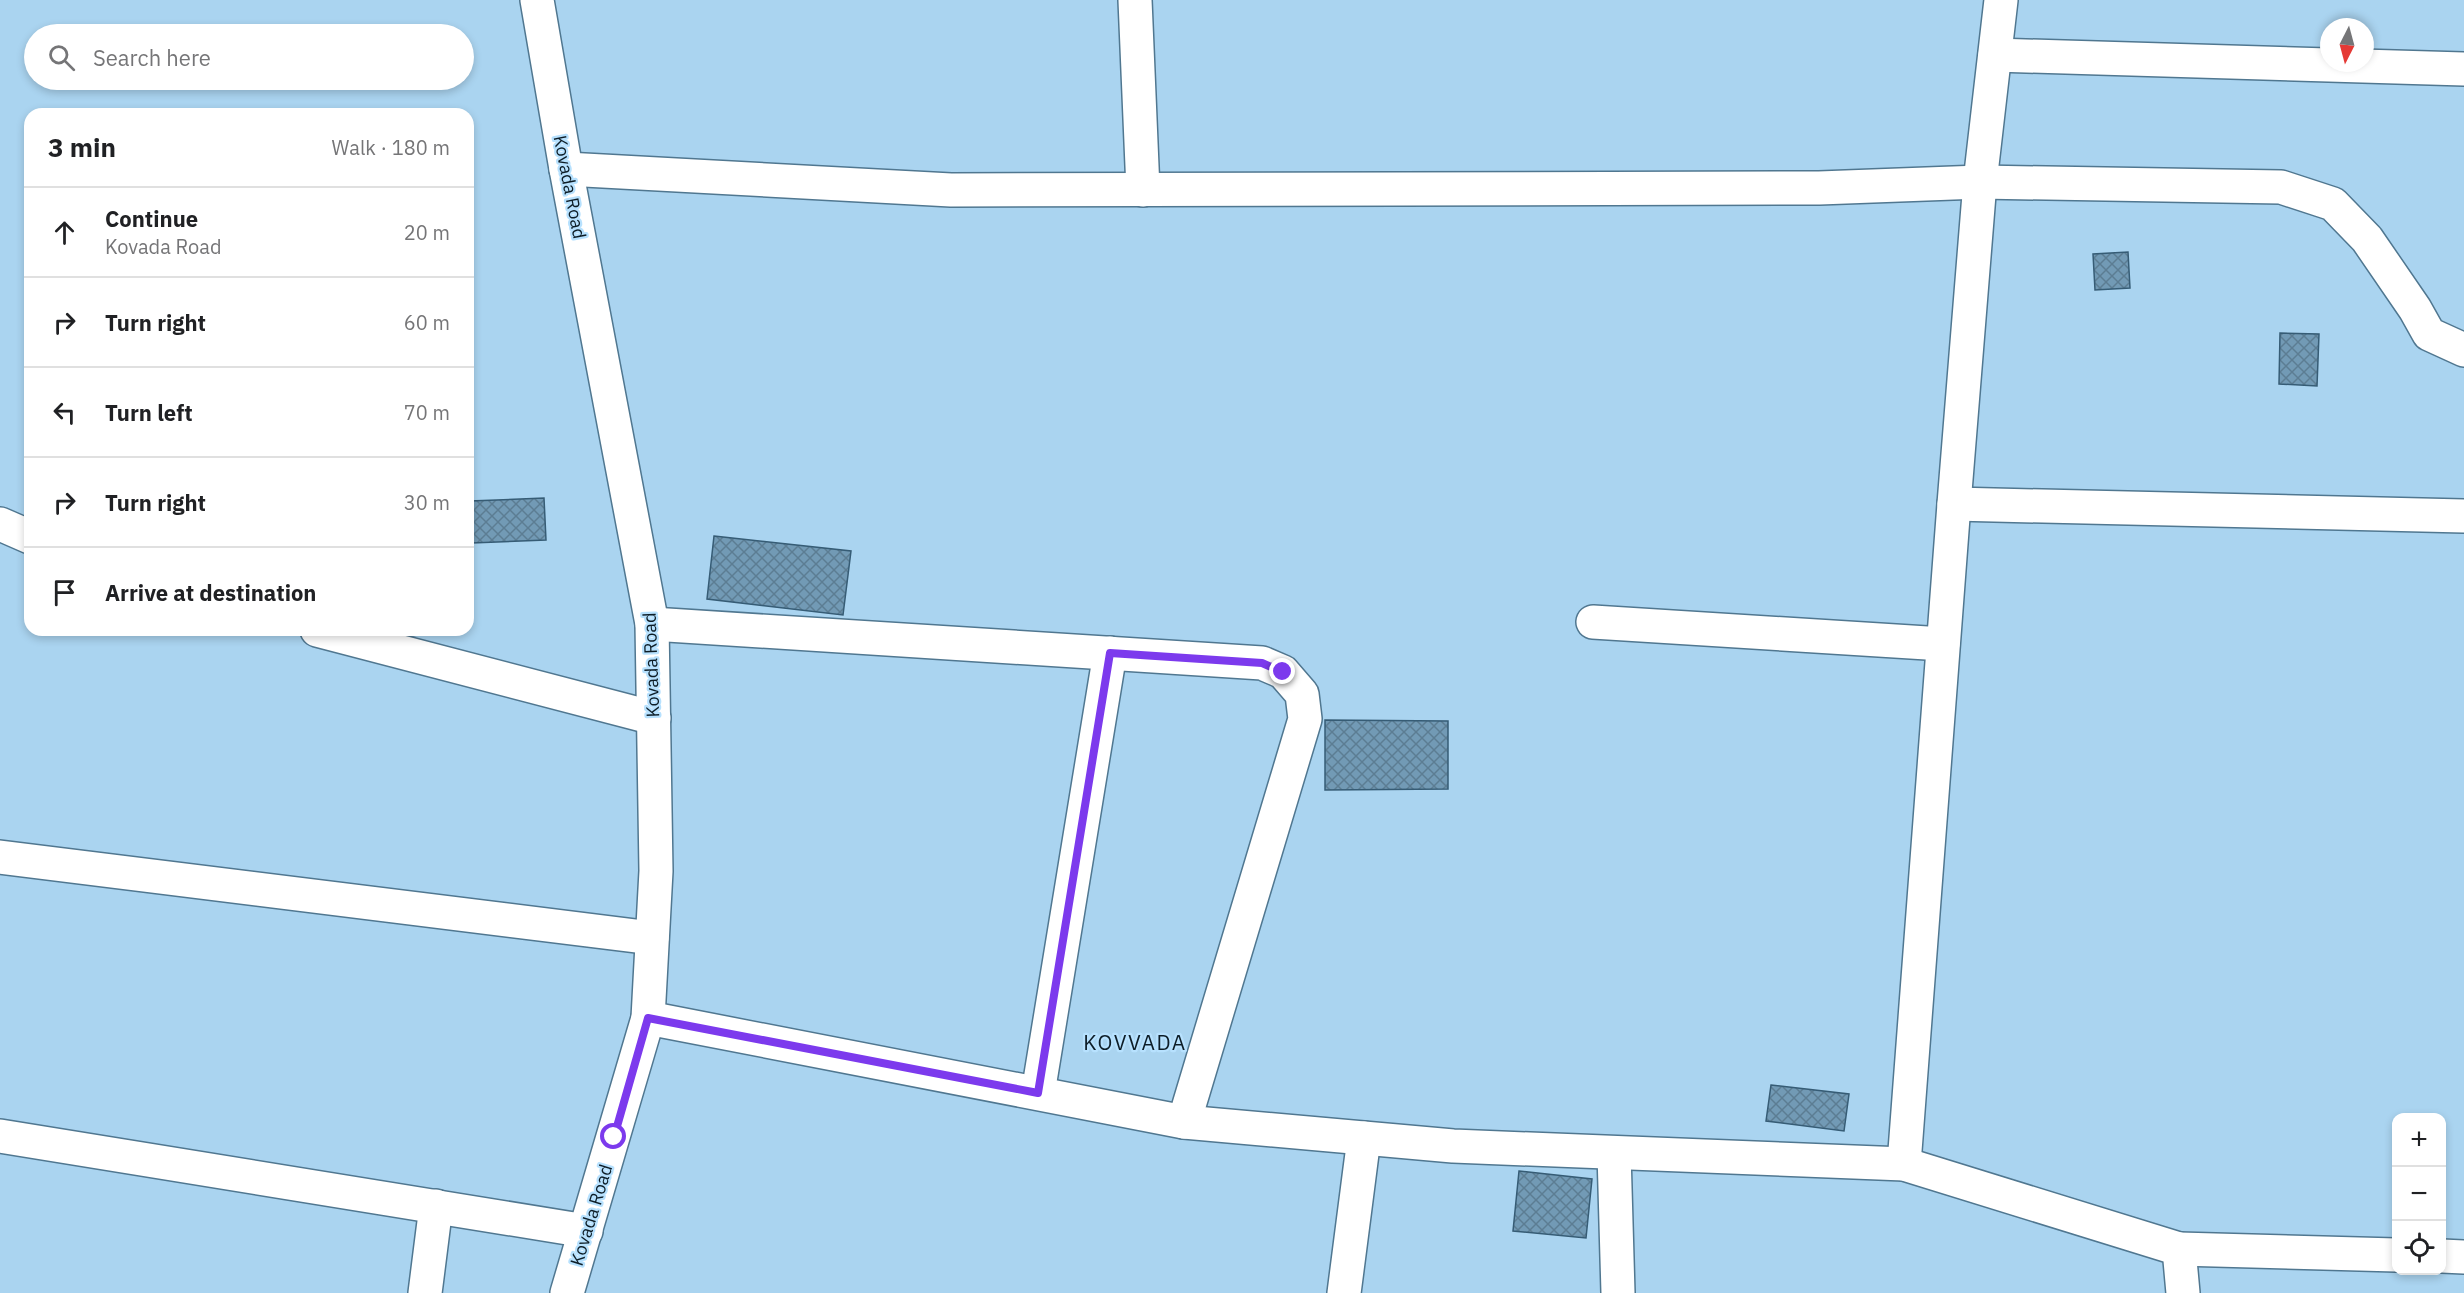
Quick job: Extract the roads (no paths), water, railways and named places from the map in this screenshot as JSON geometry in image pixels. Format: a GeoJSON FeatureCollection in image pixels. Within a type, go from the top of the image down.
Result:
{"type":"FeatureCollection","features":[{"type":"Feature","properties":{"kind":"street","name":"Kovada Road"},"geometry":{"type":"LineString","coordinates":[[537,0],[566,169],[652,624],[656,871],[648,1018],[567,1293]]}},
{"type":"Feature","properties":{"kind":"street"},"geometry":{"type":"LineString","coordinates":[[1135,0],[1143,190]]}},
{"type":"Feature","properties":{"kind":"street"},"geometry":{"type":"LineString","coordinates":[[1904,1164],[1980,182],[2001,0]]}},
{"type":"Feature","properties":{"kind":"street"},"geometry":{"type":"LineString","coordinates":[[1995,55],[2464,69]]}},
{"type":"Feature","properties":{"kind":"street"},"geometry":{"type":"LineString","coordinates":[[566,169],[951,190],[1819,188],[1980,182],[2281,187],[2333,204],[2367,238],[2415,309],[2429,334],[2464,350]]}},
{"type":"Feature","properties":{"kind":"street"},"geometry":{"type":"LineString","coordinates":[[1954,504],[2424,517],[2464,516]]}},
{"type":"Feature","properties":{"kind":"street"},"geometry":{"type":"LineString","coordinates":[[0,524],[24,534]]}},
{"type":"Feature","properties":{"kind":"street"},"geometry":{"type":"LineString","coordinates":[[1593,622],[1943,644]]}},
{"type":"Feature","properties":{"kind":"street"},"geometry":{"type":"LineString","coordinates":[[652,624],[1262,663],[1283,672],[1302,694],[1305,719],[1184,1122]]}},
{"type":"Feature","properties":{"kind":"street"},"geometry":{"type":"LineString","coordinates":[[340,636],[654,718]]}},
{"type":"Feature","properties":{"kind":"street"},"geometry":{"type":"LineString","coordinates":[[1038,1093],[1110,653]]}},
{"type":"Feature","properties":{"kind":"street"},"geometry":{"type":"LineString","coordinates":[[0,857],[652,938]]}},
{"type":"Feature","properties":{"kind":"street"},"geometry":{"type":"LineString","coordinates":[[648,1018],[1184,1122],[1453,1146],[1904,1164],[2179,1249],[2392,1255]]}},
{"type":"Feature","properties":{"kind":"street"},"geometry":{"type":"LineString","coordinates":[[0,1136],[586,1231]]}},
{"type":"Feature","properties":{"kind":"street"},"geometry":{"type":"LineString","coordinates":[[1344,1293],[1364,1138]]}},
{"type":"Feature","properties":{"kind":"street"},"geometry":{"type":"LineString","coordinates":[[1614,1153],[1618,1293]]}},
{"type":"Feature","properties":{"kind":"street"},"geometry":{"type":"LineString","coordinates":[[425,1293],[436,1206]]}},
{"type":"Feature","properties":{"kind":"street"},"geometry":{"type":"LineString","coordinates":[[2179,1249],[2183,1293]]}},
{"type":"Feature","properties":{"kind":"street"},"geometry":{"type":"LineString","coordinates":[[2446,1256],[2464,1257]]}},
{"type":"Feature","properties":{"kind":"district","name":"KOVVADA"},"geometry":{"type":"Point","coordinates":[1135,1042]}}]}
